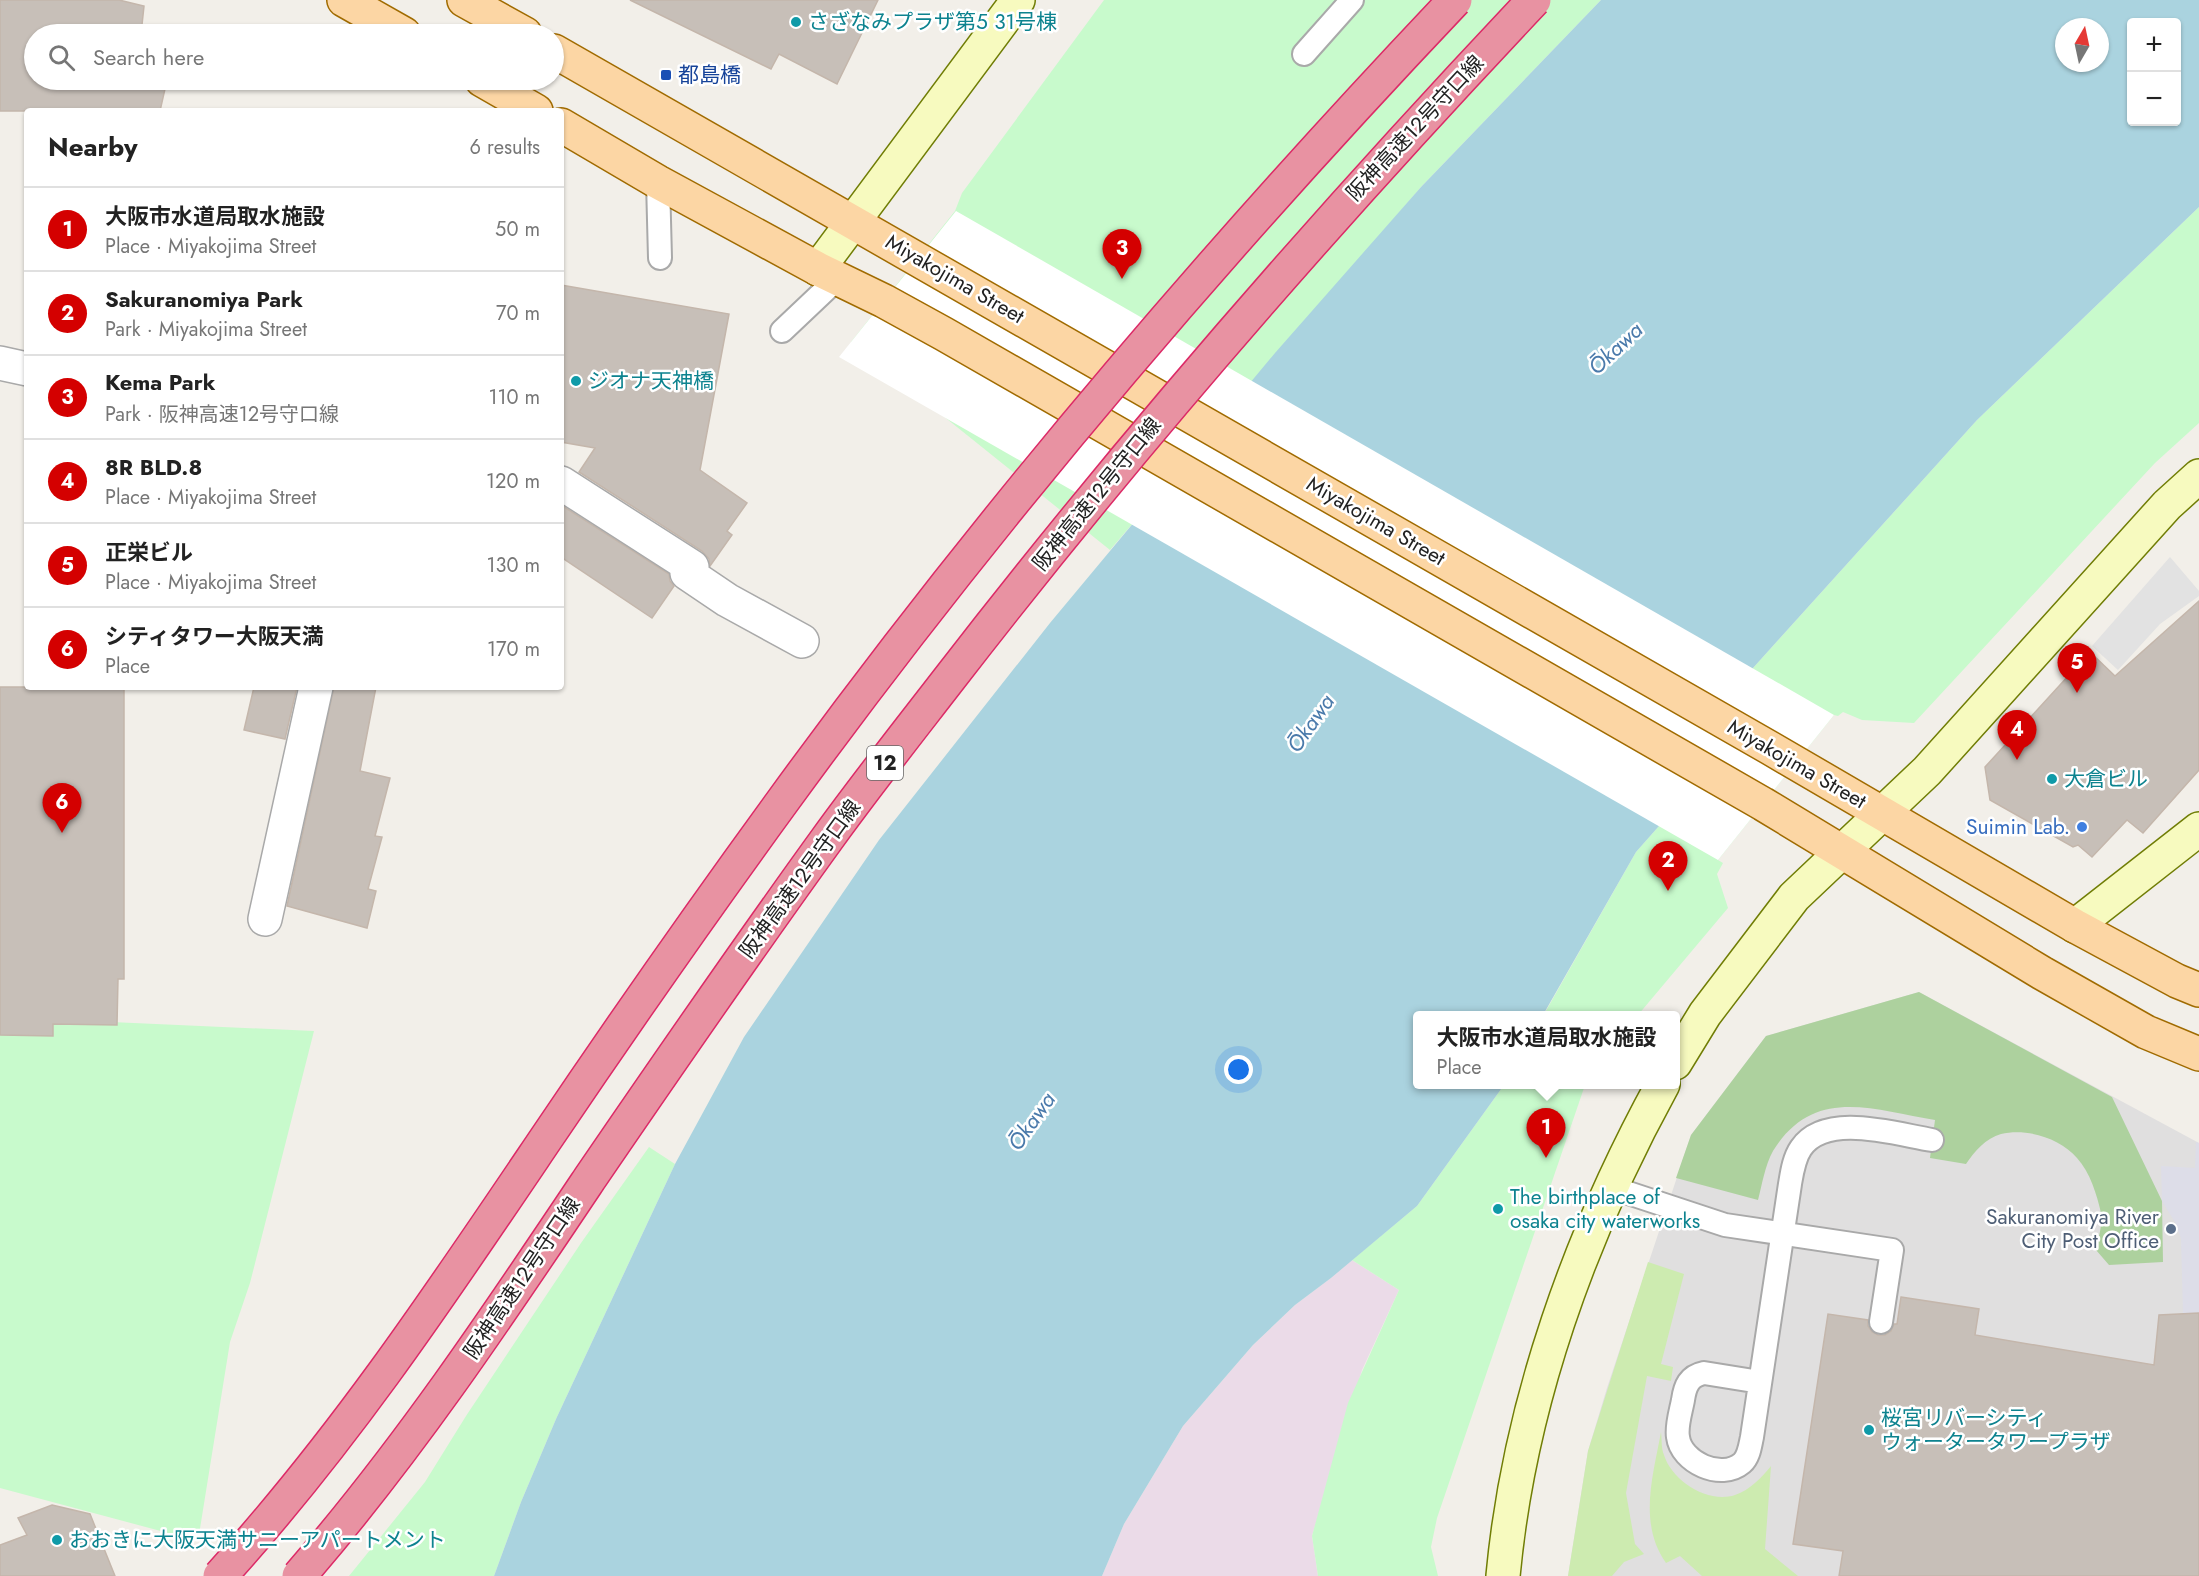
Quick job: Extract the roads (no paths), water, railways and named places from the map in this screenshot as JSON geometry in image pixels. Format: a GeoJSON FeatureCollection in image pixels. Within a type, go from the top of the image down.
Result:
{"type":"FeatureCollection","features":[{"type":"Feature","properties":{"kind":"highway"},"geometry":{"type":"LineString","coordinates":[[220,1576],[299,1486],[374,1389],[442,1293],[622,1027],[863,693],[1036,474],[1221,254],[1363,97],[1455,0]]}},
{"type":"Feature","properties":{"kind":"highway","name":"阪神高速12号守口線"},"geometry":{"type":"LineString","coordinates":[[299,1576],[348,1518],[462,1365],[669,1061],[824,844],[994,621],[1177,396],[1268,291],[1405,136],[1534,0]]}},
{"type":"Feature","properties":{"kind":"main road"},"geometry":{"type":"LineString","coordinates":[[344,0],[386,24]]}},
{"type":"Feature","properties":{"kind":"main road"},"geometry":{"type":"LineString","coordinates":[[464,0],[507,24]]}},
{"type":"Feature","properties":{"kind":"main road","name":"Miyakojima Street"},"geometry":{"type":"LineString","coordinates":[[564,57],[918,258],[2075,926],[2177,981],[2199,990]]}},
{"type":"Feature","properties":{"kind":"main road"},"geometry":{"type":"LineString","coordinates":[[499,90],[531,108]]}},
{"type":"Feature","properties":{"kind":"main road"},"geometry":{"type":"LineString","coordinates":[[564,127],[658,182],[828,274],[884,301],[1763,804],[2042,973],[2146,1032],[2199,1053]]}},
{"type":"Feature","properties":{"kind":"street"},"geometry":{"type":"LineString","coordinates":[[828,274],[855,222],[1018,0]]}},
{"type":"Feature","properties":{"kind":"street"},"geometry":{"type":"LineString","coordinates":[[0,363],[24,368]]}},
{"type":"Feature","properties":{"kind":"street"},"geometry":{"type":"LineString","coordinates":[[1680,1056],[1705,1014],[1794,897],[1927,771],[2167,505],[2199,476]]}},
{"type":"Feature","properties":{"kind":"street"},"geometry":{"type":"LineString","coordinates":[[564,485],[692,567],[687,573],[727,600],[802,641]]}},
{"type":"Feature","properties":{"kind":"street"},"geometry":{"type":"LineString","coordinates":[[265,919],[315,690]]}},
{"type":"Feature","properties":{"kind":"street"},"geometry":{"type":"LineString","coordinates":[[2075,926],[2199,829]]}},
{"type":"Feature","properties":{"kind":"street"},"geometry":{"type":"LineString","coordinates":[[1503,1576],[1506,1540],[1519,1469],[1540,1378],[1572,1284],[1610,1187],[1660,1089]]}},
{"type":"Feature","properties":{"kind":"lane"},"geometry":{"type":"LineString","coordinates":[[1304,54],[1352,0]]}},
{"type":"Feature","properties":{"kind":"lane"},"geometry":{"type":"LineString","coordinates":[[658,182],[660,258]]}},
{"type":"Feature","properties":{"kind":"lane"},"geometry":{"type":"LineString","coordinates":[[782,331],[828,274]]}},
{"type":"Feature","properties":{"kind":"lane"},"geometry":{"type":"LineString","coordinates":[[1760,1382],[1704,1373],[1697,1375],[1687,1383],[1677,1437],[1682,1447],[1696,1463],[1720,1470],[1742,1463],[1749,1451],[1760,1382],[1782,1234],[1794,1164],[1799,1150],[1816,1135],[1829,1129],[1846,1127],[1932,1140]]}},
{"type":"Feature","properties":{"kind":"lane"},"geometry":{"type":"LineString","coordinates":[[1610,1187],[1725,1225],[1892,1250],[1881,1322]]}},
{"type":"Feature","properties":{"kind":"water","name":"Ōkawa"},"geometry":{"type":"Polygon","coordinates":[[[1601,0],[2199,0],[2199,207],[1977,420],[1753,668],[1659,826],[1636,852],[1545,1011],[1413,1011],[1413,1089],[1501,1089],[1417,1206],[1295,1305],[1253,1345],[1183,1426],[1124,1524],[1102,1576],[494,1576],[521,1502],[556,1419],[675,1164],[744,1037],[879,840],[1050,623],[1275,353],[1421,187],[1601,0]]]}},
{"type":"Feature","properties":{"kind":"place","name":"さざなみプラザ第5 31号棟"},"geometry":{"type":"Point","coordinates":[796,22]}},
{"type":"Feature","properties":{"kind":"place","name":"都島橋"},"geometry":{"type":"Point","coordinates":[666,75]}},
{"type":"Feature","properties":{"kind":"place","name":"Kema Park"},"geometry":{"type":"Point","coordinates":[1122,279]}},
{"type":"Feature","properties":{"kind":"place","name":"ジオナ天神橋"},"geometry":{"type":"Point","coordinates":[576,381]}},
{"type":"Feature","properties":{"kind":"place","name":"正栄ビル"},"geometry":{"type":"Point","coordinates":[2077,693]}},
{"type":"Feature","properties":{"kind":"place","name":"8R BLD.8"},"geometry":{"type":"Point","coordinates":[2017,760]}},
{"type":"Feature","properties":{"kind":"place","name":"大倉ビル"},"geometry":{"type":"Point","coordinates":[2052,779]}},
{"type":"Feature","properties":{"kind":"place","name":"Suimin Lab."},"geometry":{"type":"Point","coordinates":[2082,827]}},
{"type":"Feature","properties":{"kind":"place","name":"シティタワー大阪天満"},"geometry":{"type":"Point","coordinates":[62,833]}},
{"type":"Feature","properties":{"kind":"place","name":"Sakuranomiya Park"},"geometry":{"type":"Point","coordinates":[1668,891]}},
{"type":"Feature","properties":{"kind":"place","name":"大阪市水道局取水施設"},"geometry":{"type":"Point","coordinates":[1546,1158]}},
{"type":"Feature","properties":{"kind":"place","name":"The birthplace of osaka city waterworks"},"geometry":{"type":"Point","coordinates":[1498,1209]}},
{"type":"Feature","properties":{"kind":"place","name":"Sakuranomiya River City Post Office"},"geometry":{"type":"Point","coordinates":[2171,1229]}},
{"type":"Feature","properties":{"kind":"place","name":"桜宮リバーシティ ウォータータワープラザ"},"geometry":{"type":"Point","coordinates":[1869,1430]}},
{"type":"Feature","properties":{"kind":"place","name":"おおきに大阪天満サニーアパートメント"},"geometry":{"type":"Point","coordinates":[57,1540]}}]}
